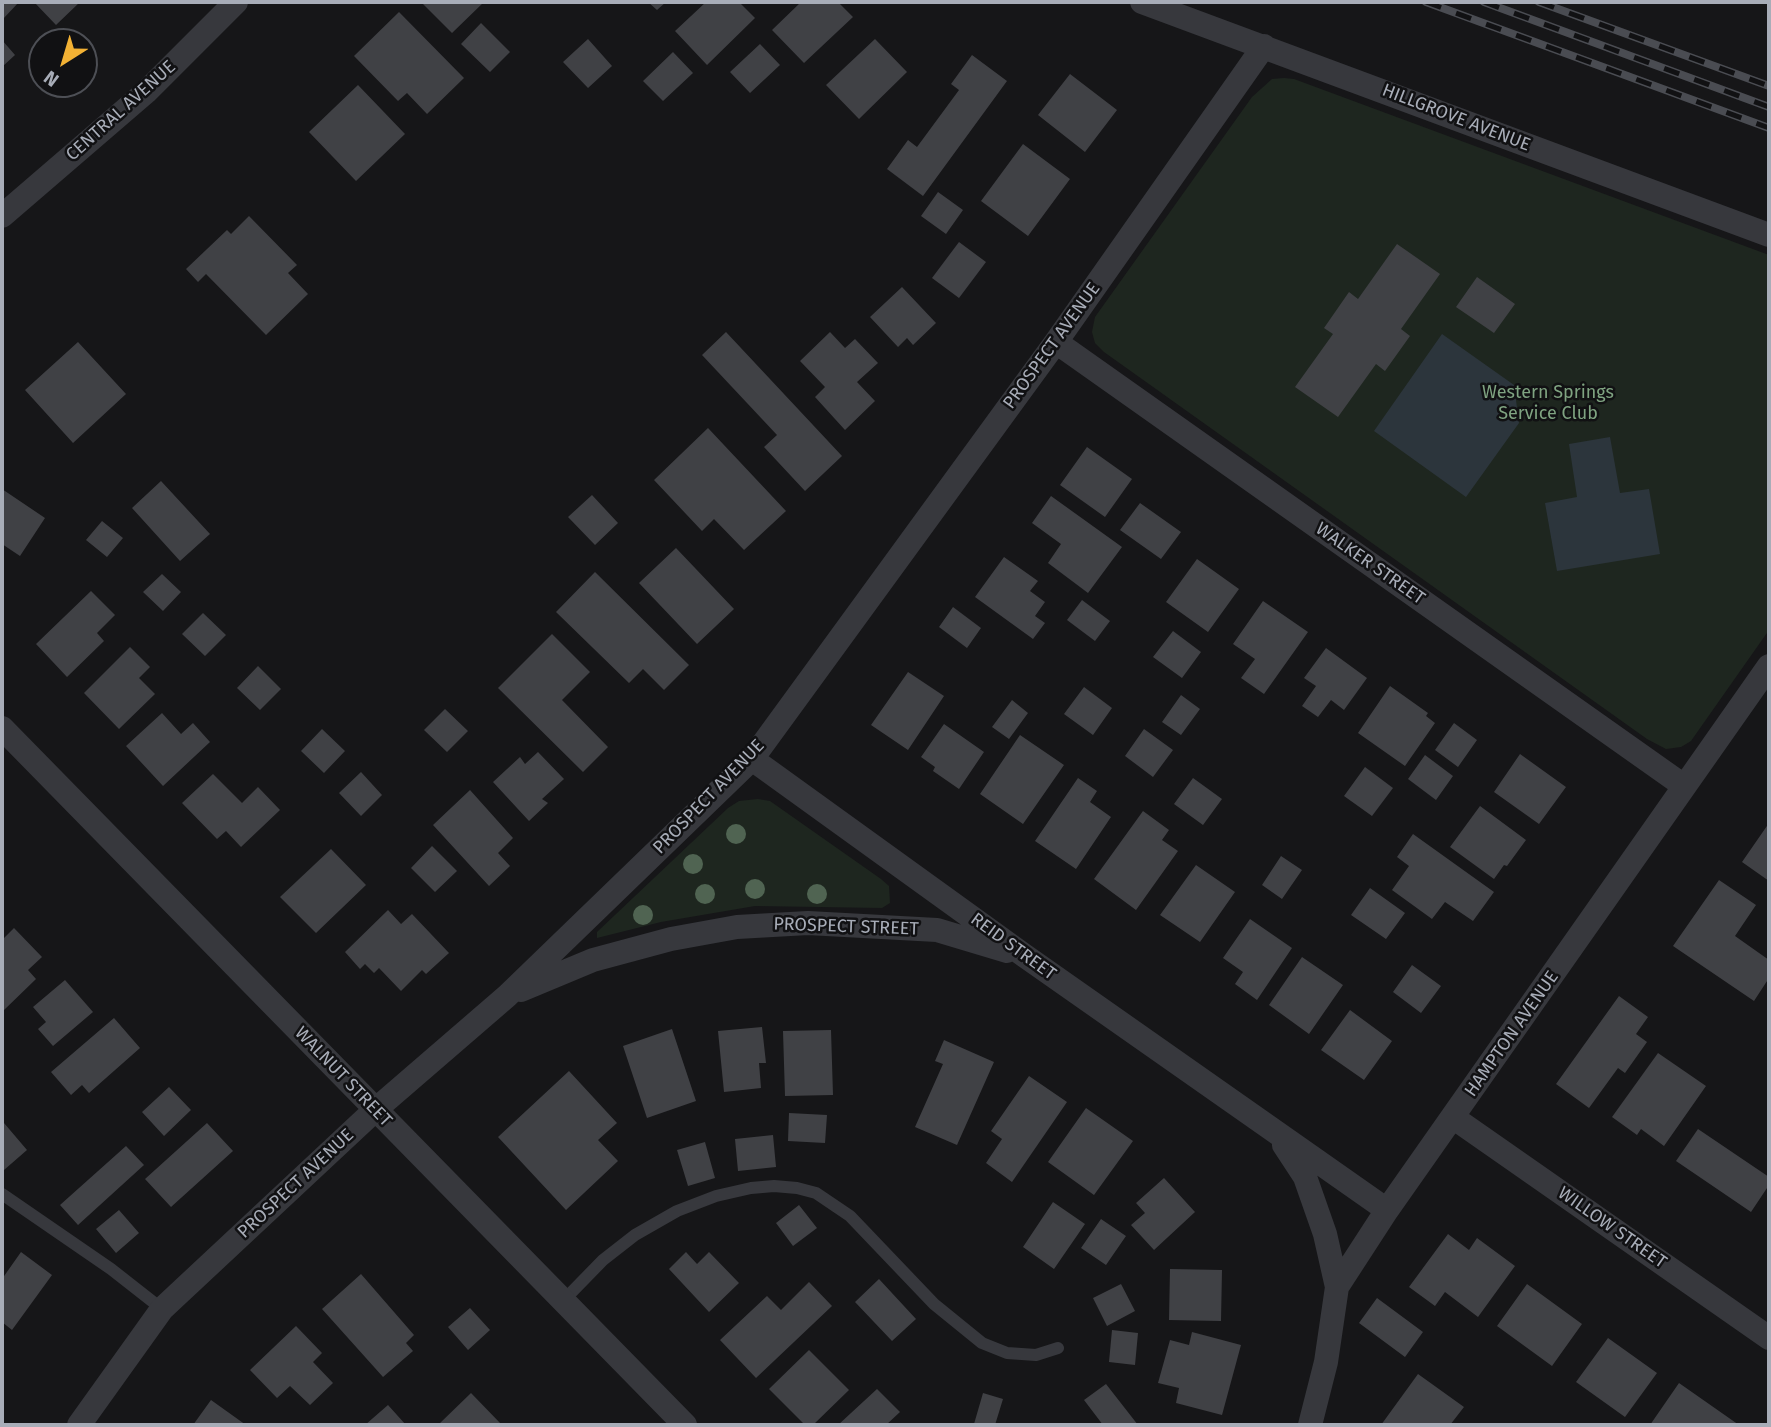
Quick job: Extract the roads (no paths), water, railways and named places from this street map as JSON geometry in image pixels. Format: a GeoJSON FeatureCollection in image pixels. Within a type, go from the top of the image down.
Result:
{"type":"FeatureCollection","features":[{"type":"Feature","properties":{"kind":"street","name":"CENTRAL AVENUE"},"geometry":{"type":"LineString","coordinates":[[2,216],[146,92],[236,2]]}},
{"type":"Feature","properties":{"kind":"street","name":"HILLGROVE AVENUE"},"geometry":{"type":"LineString","coordinates":[[1142,2],[1769,235]]}},
{"type":"Feature","properties":{"kind":"street","name":"PROSPECT AVENUE"},"geometry":{"type":"LineString","coordinates":[[79,1425],[162,1309],[375,1110],[507,996],[752,759],[1056,342],[1264,46]]}},
{"type":"Feature","properties":{"kind":"street","name":"WALKER STREET"},"geometry":{"type":"LineString","coordinates":[[1056,342],[1684,786]]}},
{"type":"Feature","properties":{"kind":"street","name":"HAMPTON AVENUE"},"geometry":{"type":"LineString","coordinates":[[1310,1425],[1326,1362],[1337,1287],[1387,1210],[1769,666]]}},
{"type":"Feature","properties":{"kind":"street","name":"WALNUT STREET"},"geometry":{"type":"LineString","coordinates":[[2,728],[685,1425]]}},
{"type":"Feature","properties":{"kind":"street","name":"REID STREET"},"geometry":{"type":"LineString","coordinates":[[752,759],[1025,956],[1387,1210]]}},
{"type":"Feature","properties":{"kind":"street","name":"PROSPECT STREET"},"geometry":{"type":"LineString","coordinates":[[507,996],[593,960],[671,939],[737,927],[808,923],[937,930],[1025,956]]}},
{"type":"Feature","properties":{"kind":"street","name":"WILLOW STREET"},"geometry":{"type":"LineString","coordinates":[[1454,1118],[1769,1338]]}},
{"type":"Feature","properties":{"kind":"street","name":"REID STREET"},"geometry":{"type":"LineString","coordinates":[[1276,1133],[1306,1177],[1325,1234],[1337,1287]]}},
{"type":"Feature","properties":{"kind":"lane"},"geometry":{"type":"LineString","coordinates":[[563,1301],[603,1259],[635,1235],[677,1211],[716,1196],[751,1188],[797,1188],[816,1194],[850,1216],[934,1304],[982,1343],[1007,1353],[1036,1355],[1058,1348]]}},
{"type":"Feature","properties":{"kind":"lane"},"geometry":{"type":"LineString","coordinates":[[2,1194],[111,1269],[162,1309]]}},
{"type":"Feature","properties":{"kind":"railway"},"geometry":{"type":"LineString","coordinates":[[1426,2],[1769,128]]}},
{"type":"Feature","properties":{"kind":"railway"},"geometry":{"type":"LineString","coordinates":[[1484,2],[1769,107]]}},
{"type":"Feature","properties":{"kind":"railway"},"geometry":{"type":"LineString","coordinates":[[1539,2],[1769,86]]}},
{"type":"Feature","properties":{"kind":"park label","name":"Western Springs Service Club"},"geometry":{"type":"Point","coordinates":[1548,403]}}]}
